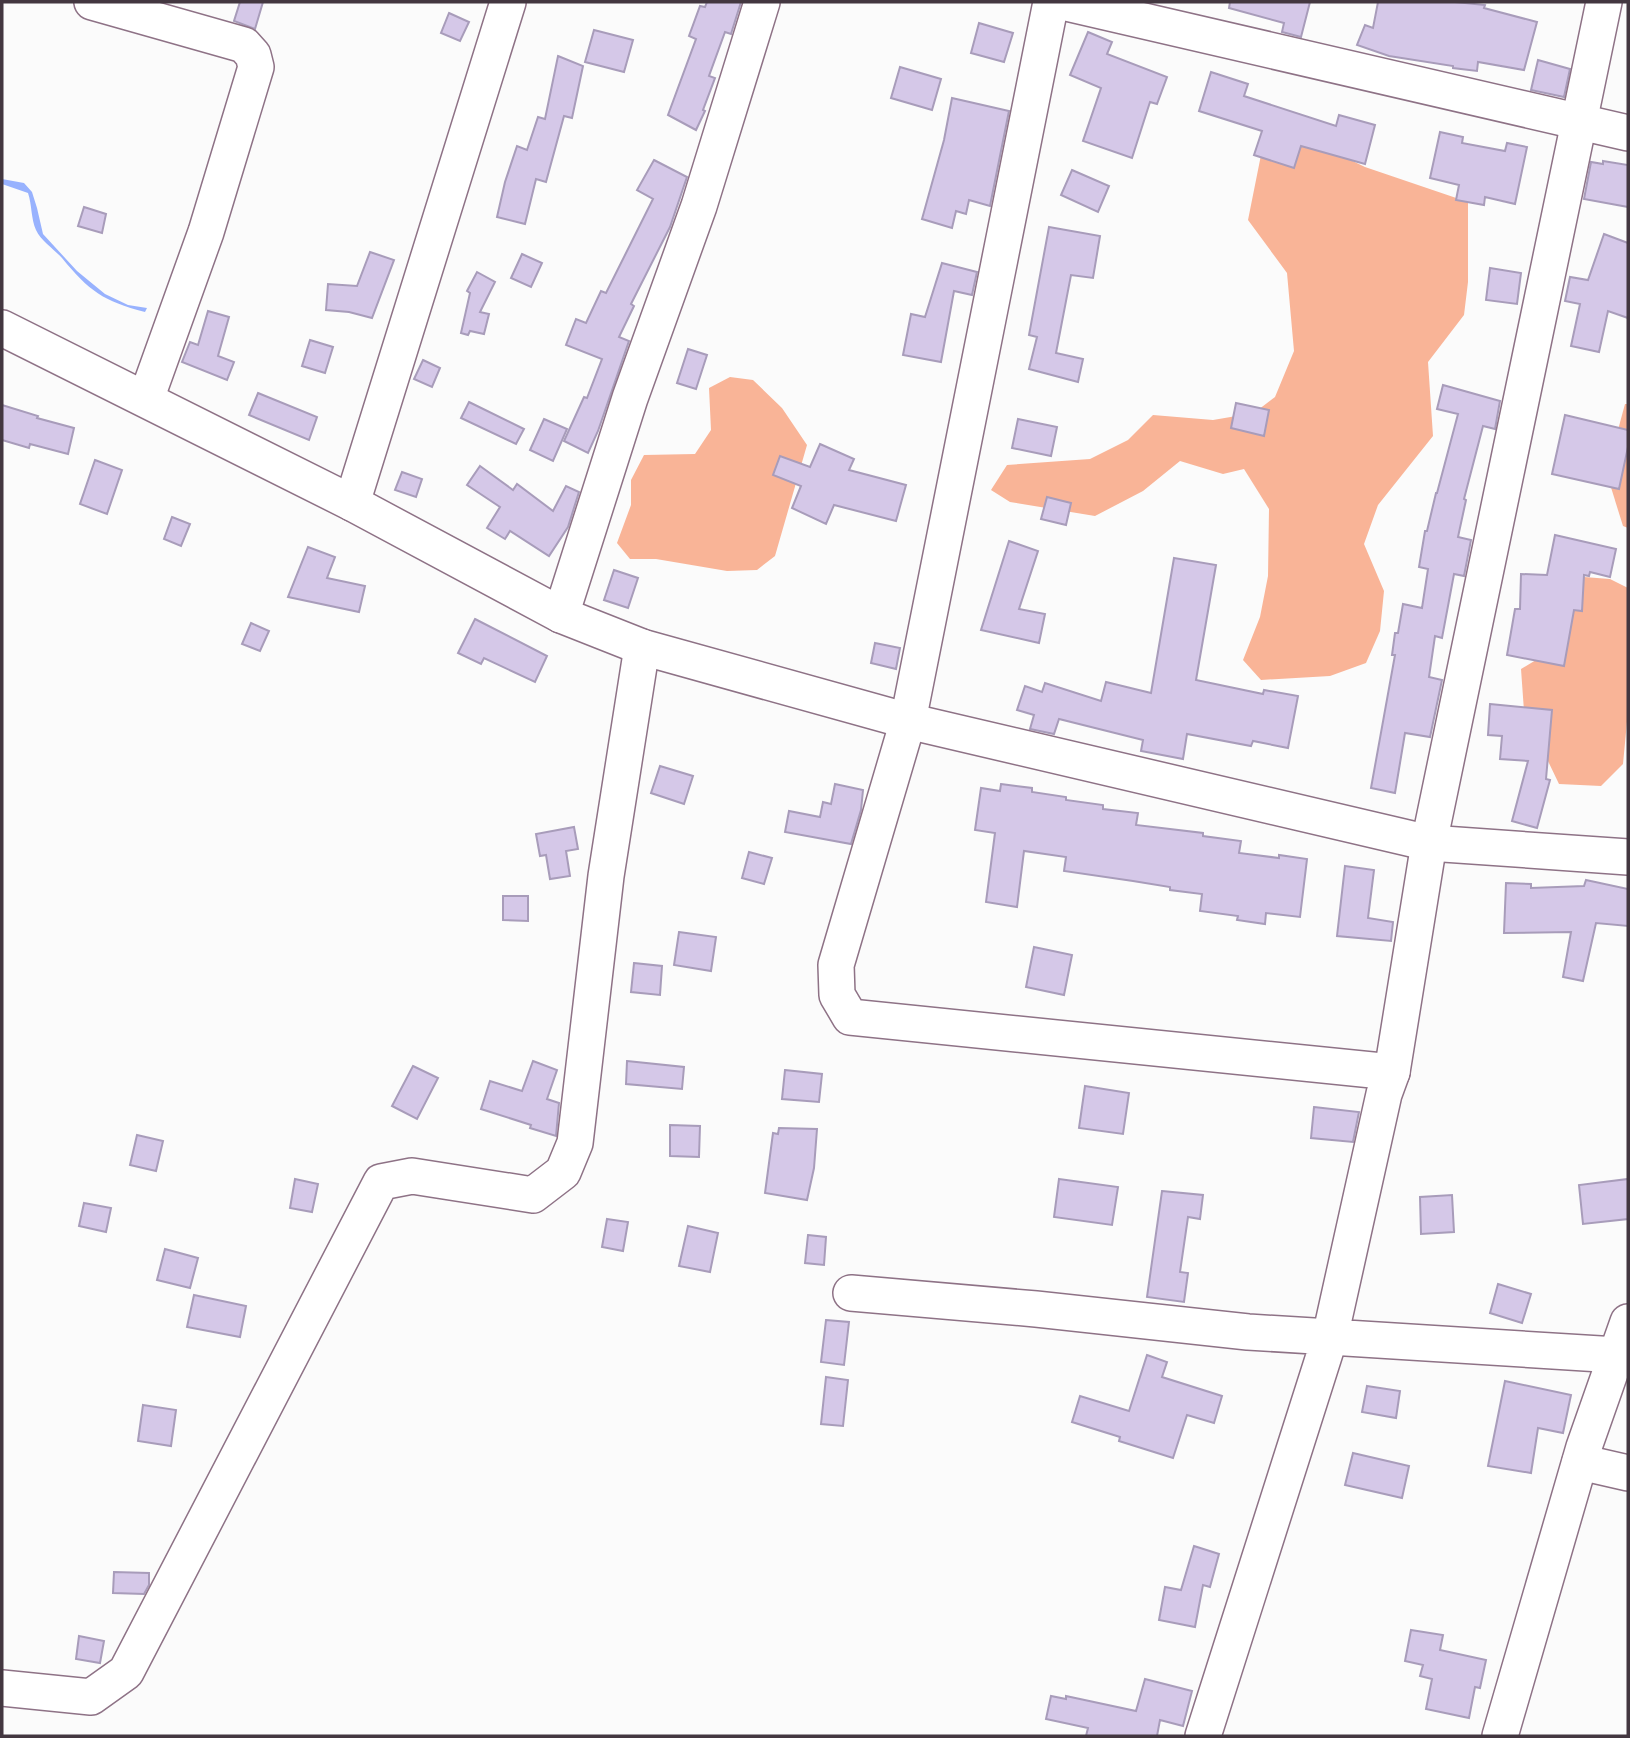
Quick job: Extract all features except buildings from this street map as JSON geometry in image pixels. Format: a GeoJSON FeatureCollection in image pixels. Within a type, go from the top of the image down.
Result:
{"type":"FeatureCollection","features":[{"type":"Feature","properties":{"kind":"street"},"geometry":{"type":"LineString","coordinates":[[92,2],[244,45],[253,54],[256,67],[206,232],[146,399]]}},
{"type":"Feature","properties":{"kind":"street"},"geometry":{"type":"LineString","coordinates":[[352,503],[508,2]]}},
{"type":"Feature","properties":{"kind":"street"},"geometry":{"type":"LineString","coordinates":[[561,615],[630,398],[699,206],[762,2]]}},
{"type":"Feature","properties":{"kind":"street"},"geometry":{"type":"LineString","coordinates":[[1051,2],[908,721],[836,965],[837,995],[849,1017],[1392,1072]]}},
{"type":"Feature","properties":{"kind":"street"},"geometry":{"type":"LineString","coordinates":[[1062,2],[1628,133]]}},
{"type":"Feature","properties":{"kind":"street"},"geometry":{"type":"LineString","coordinates":[[1203,1736],[1330,1337],[1384,1094],[1392,1072],[1429,843],[1604,2]]}},
{"type":"Feature","properties":{"kind":"street"},"geometry":{"type":"LineString","coordinates":[[2,328],[352,503],[561,615],[642,647],[908,721],[1429,843],[1628,857]]}},
{"type":"Feature","properties":{"kind":"street"},"geometry":{"type":"LineString","coordinates":[[2,1688],[91,1697],[126,1672],[381,1182],[412,1176],[534,1195],[563,1172],[575,1143],[606,876],[642,647]]}},
{"type":"Feature","properties":{"kind":"street"},"geometry":{"type":"LineString","coordinates":[[851,1293],[1248,1332],[1617,1354]]}},
{"type":"Feature","properties":{"kind":"street"},"geometry":{"type":"LineString","coordinates":[[1500,1736],[1580,1462],[1628,1322]]}},
{"type":"Feature","properties":{"kind":"street"},"geometry":{"type":"LineString","coordinates":[[1580,1462],[1628,1473]]}},
{"type":"Feature","properties":{"kind":"shaded area"},"geometry":{"type":"Polygon","coordinates":[[[1301,136],[1365,167],[1468,202],[1468,282],[1464,315],[1428,362],[1433,436],[1378,505],[1364,544],[1384,591],[1380,631],[1366,663],[1330,676],[1261,680],[1243,660],[1260,617],[1268,576],[1269,509],[1244,469],[1223,474],[1180,461],[1143,491],[1095,516],[1010,502],[991,490],[1007,465],[1090,459],[1128,440],[1153,415],[1213,420],[1254,413],[1275,397],[1294,351],[1287,273],[1248,220],[1262,150],[1301,136]]]}},
{"type":"Feature","properties":{"kind":"shaded area"},"geometry":{"type":"Polygon","coordinates":[[[730,377],[753,380],[782,408],[807,445],[775,556],[757,570],[727,571],[656,559],[630,559],[617,543],[631,505],[631,480],[644,455],[695,454],[711,430],[709,388],[730,377]]]}},
{"type":"Feature","properties":{"kind":"shaded area"},"geometry":{"type":"Polygon","coordinates":[[[1625,404],[1628,404],[1628,528],[1623,526],[1609,481],[1615,441],[1625,404]]]}},
{"type":"Feature","properties":{"kind":"shaded area"},"geometry":{"type":"Polygon","coordinates":[[[1558,575],[1610,579],[1628,588],[1628,711],[1623,764],[1601,786],[1559,784],[1524,711],[1521,669],[1546,654],[1558,575]]]}},
{"type":"Feature","properties":{"kind":"water"},"geometry":{"type":"Polygon","coordinates":[[[2,179],[24,183],[32,192],[43,234],[77,271],[105,294],[128,305],[147,308],[145,312],[107,299],[80,279],[38,234],[28,193],[2,184],[2,179]]]}}]}
